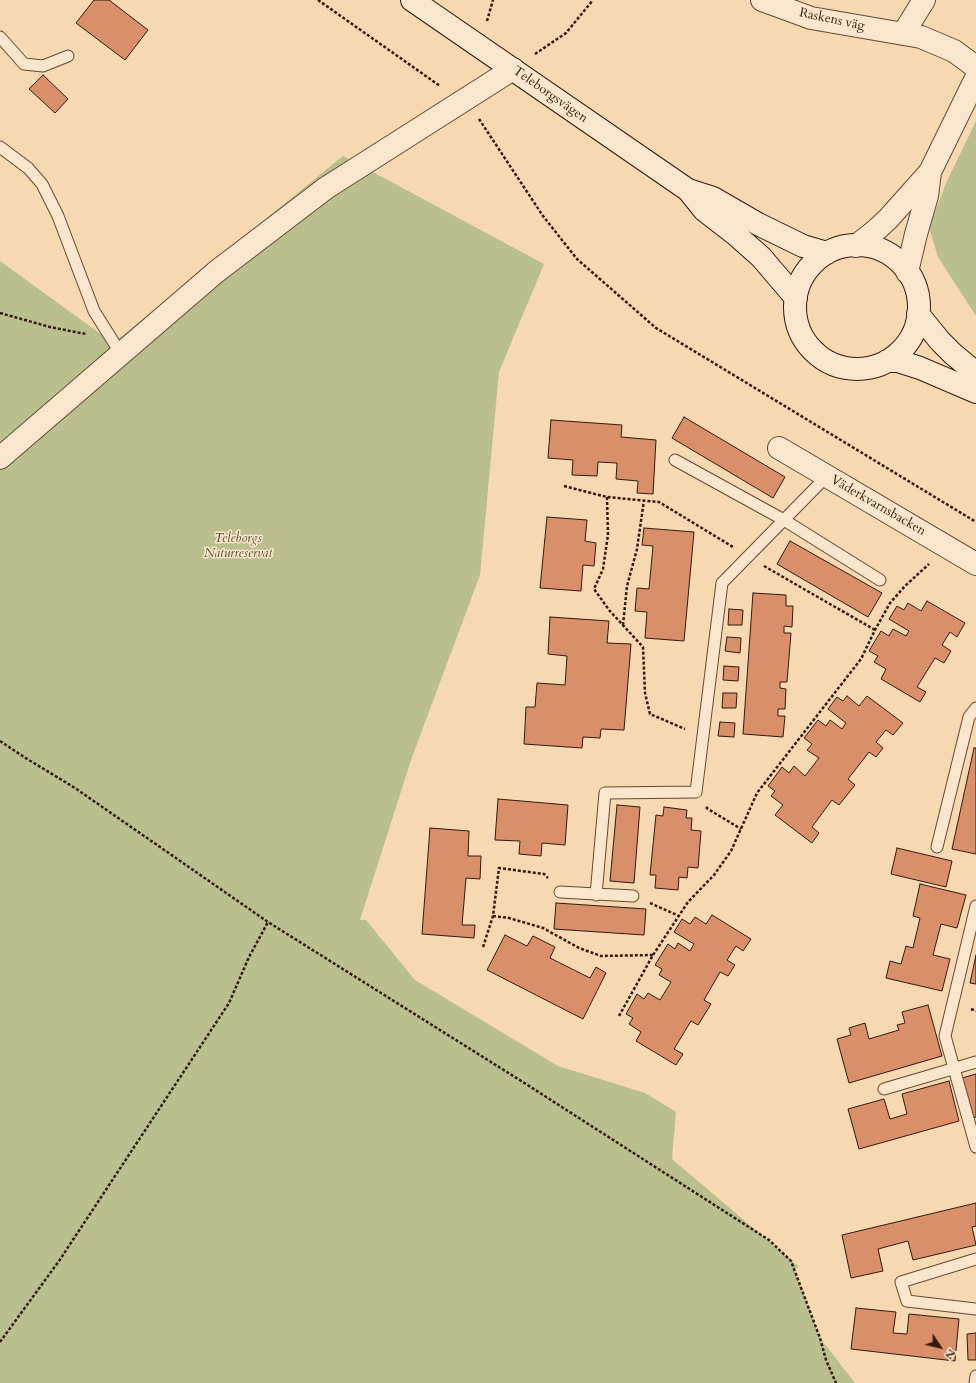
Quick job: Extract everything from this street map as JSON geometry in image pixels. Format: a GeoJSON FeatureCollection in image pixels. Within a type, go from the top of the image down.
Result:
{"type":"FeatureCollection","features":[{"type":"Feature","properties":{"kind":"street","name":"Teleborgsvägen"},"geometry":{"type":"LineString","coordinates":[[412,0],[688,190],[704,210],[735,234],[761,257],[796,298]]}},
{"type":"Feature","properties":{"kind":"street","name":"Raskens väg"},"geometry":{"type":"LineString","coordinates":[[762,0],[811,18],[921,37],[954,51],[976,67]]}},
{"type":"Feature","properties":{"kind":"street"},"geometry":{"type":"LineString","coordinates":[[903,34],[924,0]]}},
{"type":"Feature","properties":{"kind":"street"},"geometry":{"type":"LineString","coordinates":[[0,458],[115,345],[216,272],[326,188],[513,69]]}},
{"type":"Feature","properties":{"kind":"street"},"geometry":{"type":"LineString","coordinates":[[856,246],[888,219],[930,172],[976,78]]}},
{"type":"Feature","properties":{"kind":"street"},"geometry":{"type":"LineString","coordinates":[[907,272],[927,196],[930,172]]}},
{"type":"Feature","properties":{"kind":"street","name":"Teleborgsvägen"},"geometry":{"type":"LineString","coordinates":[[688,190],[713,198],[758,224],[804,246],[827,253]]}},
{"type":"Feature","properties":{"kind":"street"},"geometry":{"type":"LineString","coordinates":[[856,246],[871,247],[885,252],[897,260],[911,278],[916,292],[918,314],[915,329],[908,341],[898,353],[887,361],[874,367],[854,369],[840,367],[822,358],[811,349],[800,332],[795,312],[796,298],[806,272],[827,253],[841,248],[856,246]]}},
{"type":"Feature","properties":{"kind":"street"},"geometry":{"type":"LineString","coordinates":[[918,314],[940,341],[976,373]]}},
{"type":"Feature","properties":{"kind":"street"},"geometry":{"type":"LineString","coordinates":[[887,361],[898,361],[920,368],[976,392]]}},
{"type":"Feature","properties":{"kind":"street","name":"Väderkvarnsbacken"},"geometry":{"type":"LineString","coordinates":[[779,448],[976,564]]}},
{"type":"Feature","properties":{"kind":"lane"},"geometry":{"type":"LineString","coordinates":[[0,37],[24,64],[43,66],[68,56]]}},
{"type":"Feature","properties":{"kind":"lane"},"geometry":{"type":"LineString","coordinates":[[0,146],[28,168],[42,184],[58,216],[94,311],[115,345]]}},
{"type":"Feature","properties":{"kind":"lane"},"geometry":{"type":"LineString","coordinates":[[675,460],[784,520],[880,580]]}},
{"type":"Feature","properties":{"kind":"lane"},"geometry":{"type":"LineString","coordinates":[[596,895],[605,793],[696,792],[722,582],[827,476]]}},
{"type":"Feature","properties":{"kind":"lane"},"geometry":{"type":"LineString","coordinates":[[937,847],[969,717],[976,708]]}},
{"type":"Feature","properties":{"kind":"lane"},"geometry":{"type":"LineString","coordinates":[[560,892],[633,896]]}},
{"type":"Feature","properties":{"kind":"lane"},"geometry":{"type":"LineString","coordinates":[[976,906],[945,1036],[976,1147]]}},
{"type":"Feature","properties":{"kind":"lane"},"geometry":{"type":"LineString","coordinates":[[884,1090],[976,1062]]}},
{"type":"Feature","properties":{"kind":"lane"},"geometry":{"type":"LineString","coordinates":[[976,1259],[902,1282],[907,1301],[976,1309]]}},
{"type":"Feature","properties":{"kind":"lane"},"geometry":{"type":"LineString","coordinates":[[975,1383],[976,1376]]}},
{"type":"Feature","properties":{"kind":"path"},"geometry":{"type":"LineString","coordinates":[[318,0],[461,101],[480,119],[543,216],[577,259],[656,328],[976,522]]}},
{"type":"Feature","properties":{"kind":"path"},"geometry":{"type":"LineString","coordinates":[[513,69],[566,33],[593,0]]}},
{"type":"Feature","properties":{"kind":"path"},"geometry":{"type":"LineString","coordinates":[[0,313],[115,345]]}},
{"type":"Feature","properties":{"kind":"path"},"geometry":{"type":"LineString","coordinates":[[564,486],[607,497],[659,502],[875,630]]}},
{"type":"Feature","properties":{"kind":"path"},"geometry":{"type":"LineString","coordinates":[[607,497],[608,535],[603,570],[594,589],[609,610],[643,647],[645,693],[650,714],[703,736]]}},
{"type":"Feature","properties":{"kind":"path"},"geometry":{"type":"LineString","coordinates":[[623,625],[627,586],[637,549],[644,500]]}},
{"type":"Feature","properties":{"kind":"path"},"geometry":{"type":"LineString","coordinates":[[618,1016],[653,955],[688,902],[714,875],[731,850],[757,793],[861,660],[890,603],[928,564],[951,550]]}},
{"type":"Feature","properties":{"kind":"path"},"geometry":{"type":"LineString","coordinates":[[0,740],[24,757],[75,788],[268,922],[520,1080],[769,1240],[791,1261],[820,1338],[826,1360],[836,1383]]}},
{"type":"Feature","properties":{"kind":"path"},"geometry":{"type":"LineString","coordinates":[[696,792],[708,809],[741,829]]}},
{"type":"Feature","properties":{"kind":"path"},"geometry":{"type":"LineString","coordinates":[[483,947],[493,916],[499,868],[544,874],[560,892]]}},
{"type":"Feature","properties":{"kind":"path"},"geometry":{"type":"LineString","coordinates":[[633,896],[679,916]]}},
{"type":"Feature","properties":{"kind":"path"},"geometry":{"type":"LineString","coordinates":[[493,916],[509,918],[543,928],[579,948],[601,956],[653,955]]}},
{"type":"Feature","properties":{"kind":"path"},"geometry":{"type":"LineString","coordinates":[[0,1342],[59,1261],[229,1003],[249,957],[268,922]]}},
{"type":"Feature","properties":{"kind":"green space"},"geometry":{"type":"Polygon","coordinates":[[[976,121],[976,316],[938,257],[929,227],[947,181],[976,121]]]}},
{"type":"Feature","properties":{"kind":"green space","name":"Teleborgs Naturreservat"},"geometry":{"type":"Polygon","coordinates":[[[343,156],[544,264],[499,372],[480,575],[411,760],[360,920],[366,920],[415,980],[558,1066],[645,1093],[676,1112],[672,1159],[799,1267],[794,1269],[820,1338],[855,1383],[0,1383],[0,261],[113,343],[343,156]]]}},
{"type":"Feature","properties":{"kind":"building"},"geometry":{"type":"Polygon","coordinates":[[[94,0],[109,0],[148,30],[125,60],[76,23],[94,0]]]}},
{"type":"Feature","properties":{"kind":"building"},"geometry":{"type":"Polygon","coordinates":[[[43,75],[68,99],[55,113],[29,89],[43,75]]]}},
{"type":"Feature","properties":{"kind":"building"},"geometry":{"type":"Polygon","coordinates":[[[684,417],[785,477],[773,498],[672,438],[684,417]]]}},
{"type":"Feature","properties":{"kind":"building"},"geometry":{"type":"Polygon","coordinates":[[[551,420],[622,425],[621,437],[656,440],[653,494],[637,493],[638,481],[616,479],[617,463],[598,462],[597,476],[572,475],[573,460],[548,458],[551,420]]]}},
{"type":"Feature","properties":{"kind":"building"},"geometry":{"type":"Polygon","coordinates":[[[547,517],[587,520],[585,541],[596,543],[594,566],[583,565],[581,591],[540,588],[547,517]]]}},
{"type":"Feature","properties":{"kind":"building"},"geometry":{"type":"Polygon","coordinates":[[[644,528],[694,532],[684,641],[645,638],[647,612],[635,611],[637,588],[649,589],[653,546],[642,545],[644,528]]]}},
{"type":"Feature","properties":{"kind":"building"},"geometry":{"type":"Polygon","coordinates":[[[790,541],[882,593],[868,617],[777,564],[790,541]]]}},
{"type":"Feature","properties":{"kind":"building"},"geometry":{"type":"Polygon","coordinates":[[[753,593],[786,595],[786,606],[793,606],[792,627],[784,626],[784,633],[791,633],[787,682],[780,682],[780,688],[786,689],[785,709],[778,709],[778,716],[785,716],[783,737],[743,734],[753,593]]]}},
{"type":"Feature","properties":{"kind":"building"},"geometry":{"type":"Polygon","coordinates":[[[927,601],[965,623],[957,637],[950,632],[942,645],[951,651],[944,663],[935,658],[917,687],[926,692],[920,702],[881,679],[886,669],[874,662],[878,656],[869,651],[881,631],[889,636],[893,629],[906,636],[909,631],[889,619],[897,606],[904,610],[908,603],[921,611],[927,601]]]}},
{"type":"Feature","properties":{"kind":"building"},"geometry":{"type":"Polygon","coordinates":[[[729,609],[743,610],[742,625],[728,625],[729,609]]]}},
{"type":"Feature","properties":{"kind":"building"},"geometry":{"type":"Polygon","coordinates":[[[550,617],[609,621],[607,643],[631,644],[624,730],[601,729],[600,738],[583,737],[582,748],[524,744],[526,707],[535,707],[537,683],[565,685],[567,656],[548,654],[550,617]]]}},
{"type":"Feature","properties":{"kind":"building"},"geometry":{"type":"Polygon","coordinates":[[[727,637],[741,638],[740,653],[725,651],[727,637]]]}},
{"type":"Feature","properties":{"kind":"building"},"geometry":{"type":"Polygon","coordinates":[[[724,666],[739,667],[738,681],[723,680],[724,666]]]}},
{"type":"Feature","properties":{"kind":"building"},"geometry":{"type":"Polygon","coordinates":[[[723,693],[737,693],[736,708],[722,708],[723,693]]]}},
{"type":"Feature","properties":{"kind":"building"},"geometry":{"type":"Polygon","coordinates":[[[847,696],[859,706],[867,696],[903,723],[893,735],[886,730],[876,742],[883,748],[876,757],[869,752],[848,779],[855,785],[839,805],[832,800],[812,827],[819,833],[812,843],[775,815],[783,805],[771,796],[775,791],[768,786],[782,767],[789,773],[794,766],[805,776],[819,758],[807,750],[812,744],[804,738],[818,720],[826,726],[830,720],[842,729],[846,723],[828,709],[837,697],[843,701],[847,696]]]}},
{"type":"Feature","properties":{"kind":"building"},"geometry":{"type":"Polygon","coordinates":[[[720,722],[735,723],[734,737],[718,736],[720,722]]]}},
{"type":"Feature","properties":{"kind":"building"},"geometry":{"type":"Polygon","coordinates":[[[974,748],[976,748],[976,854],[952,849],[974,748]]]}},
{"type":"Feature","properties":{"kind":"building"},"geometry":{"type":"Polygon","coordinates":[[[498,799],[568,805],[565,845],[542,843],[541,856],[519,854],[520,841],[495,840],[498,799]]]}},
{"type":"Feature","properties":{"kind":"building"},"geometry":{"type":"Polygon","coordinates":[[[617,805],[640,807],[634,883],[610,881],[617,805]]]}},
{"type":"Feature","properties":{"kind":"building"},"geometry":{"type":"Polygon","coordinates":[[[664,807],[687,810],[686,818],[692,818],[691,830],[701,831],[698,868],[688,867],[687,878],[679,877],[678,890],[655,888],[656,875],[650,875],[656,815],[663,816],[664,807]]]}},
{"type":"Feature","properties":{"kind":"building"},"geometry":{"type":"Polygon","coordinates":[[[430,828],[469,831],[468,856],[481,856],[480,879],[466,878],[462,925],[475,925],[474,938],[422,934],[430,828]]]}},
{"type":"Feature","properties":{"kind":"building"},"geometry":{"type":"Polygon","coordinates":[[[897,848],[952,861],[946,887],[891,874],[897,848]]]}},
{"type":"Feature","properties":{"kind":"building"},"geometry":{"type":"Polygon","coordinates":[[[920,884],[966,895],[957,928],[941,924],[933,955],[950,959],[942,991],[886,978],[890,961],[901,964],[906,946],[913,948],[920,918],[913,916],[920,884]]]}},
{"type":"Feature","properties":{"kind":"building"},"geometry":{"type":"Polygon","coordinates":[[[556,903],[646,909],[644,935],[554,929],[556,903]]]}},
{"type":"Feature","properties":{"kind":"building"},"geometry":{"type":"Polygon","coordinates":[[[712,915],[751,939],[743,951],[736,946],[727,960],[735,965],[728,976],[720,972],[704,1000],[711,1004],[698,1025],[691,1021],[674,1049],[683,1054],[676,1065],[636,1041],[641,1032],[629,1024],[633,1018],[626,1014],[637,994],[644,999],[648,993],[660,1000],[671,982],[659,975],[662,969],[655,965],[668,944],[675,949],[678,943],[690,951],[694,944],[674,932],[682,919],[690,924],[695,917],[706,924],[712,915]]]}},
{"type":"Feature","properties":{"kind":"building"},"geometry":{"type":"Polygon","coordinates":[[[505,935],[527,946],[533,936],[555,947],[550,958],[590,978],[596,967],[606,973],[583,1019],[487,970],[505,935]]]}},
{"type":"Feature","properties":{"kind":"building"},"geometry":{"type":"Polygon","coordinates":[[[976,955],[976,984],[970,983],[976,955]]]}},
{"type":"Feature","properties":{"kind":"building"},"geometry":{"type":"Polygon","coordinates":[[[928,1005],[942,1056],[849,1083],[837,1039],[851,1035],[849,1028],[865,1023],[869,1039],[899,1030],[897,1025],[905,1023],[902,1012],[928,1005]]]}},
{"type":"Feature","properties":{"kind":"building"},"geometry":{"type":"Polygon","coordinates":[[[976,1074],[976,1117],[973,1118],[962,1078],[976,1074]]]}},
{"type":"Feature","properties":{"kind":"building"},"geometry":{"type":"Polygon","coordinates":[[[949,1081],[959,1121],[859,1149],[848,1109],[884,1099],[890,1119],[907,1114],[902,1094],[949,1081]]]}},
{"type":"Feature","properties":{"kind":"building"},"geometry":{"type":"Polygon","coordinates":[[[976,1203],[976,1226],[972,1227],[976,1245],[913,1260],[908,1241],[878,1249],[883,1271],[851,1278],[842,1235],[976,1203]]]}},
{"type":"Feature","properties":{"kind":"building"},"geometry":{"type":"Polygon","coordinates":[[[856,1308],[896,1312],[893,1333],[907,1334],[909,1314],[959,1319],[955,1361],[851,1349],[856,1308]]]}},
{"type":"Feature","properties":{"kind":"building"},"geometry":{"type":"Polygon","coordinates":[[[976,1333],[976,1360],[968,1360],[967,1334],[976,1333]]]}}]}
